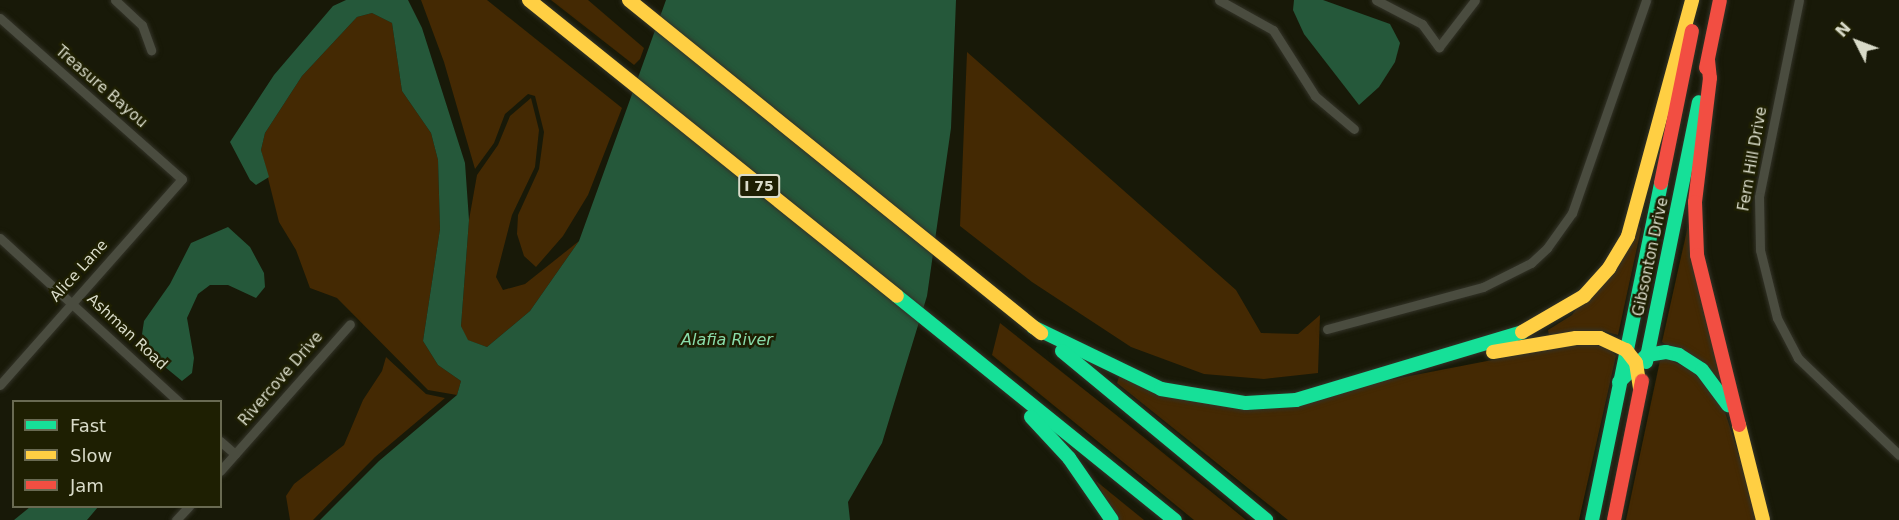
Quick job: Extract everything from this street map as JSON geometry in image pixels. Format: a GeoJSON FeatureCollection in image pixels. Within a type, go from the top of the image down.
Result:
{"type":"FeatureCollection","features":[{"type":"Feature","properties":{"kind":"main road","name":"I 75"},"geometry":{"type":"LineString","coordinates":[[529,0],[1175,520]]}},
{"type":"Feature","properties":{"kind":"main road"},"geometry":{"type":"LineString","coordinates":[[629,0],[1033,327],[1266,520]]}},
{"type":"Feature","properties":{"kind":"main road"},"geometry":{"type":"LineString","coordinates":[[1033,327],[1107,366],[1161,389],[1246,403],[1296,400],[1436,362],[1553,319],[1584,296],[1609,268],[1637,210],[1692,0]]}},
{"type":"Feature","properties":{"kind":"main road","name":"Gibsonton Drive"},"geometry":{"type":"LineString","coordinates":[[1592,520],[1698,0]]}},
{"type":"Feature","properties":{"kind":"main road","name":"Gibsonton Drive"},"geometry":{"type":"LineString","coordinates":[[1614,520],[1720,0]]}},
{"type":"Feature","properties":{"kind":"main road"},"geometry":{"type":"LineString","coordinates":[[1708,60],[1710,78],[1695,201],[1695,234],[1735,416],[1762,520]]}},
{"type":"Feature","properties":{"kind":"main road"},"geometry":{"type":"LineString","coordinates":[[1436,362],[1576,338],[1600,338],[1626,350],[1636,363],[1640,388]]}},
{"type":"Feature","properties":{"kind":"main road"},"geometry":{"type":"LineString","coordinates":[[1619,382],[1636,363],[1647,355],[1666,352],[1690,361],[1720,392],[1735,416]]}},
{"type":"Feature","properties":{"kind":"main road"},"geometry":{"type":"LineString","coordinates":[[995,377],[1069,458],[1112,520]]}},
{"type":"Feature","properties":{"kind":"street"},"geometry":{"type":"LineString","coordinates":[[115,0],[142,25],[151,50]]}},
{"type":"Feature","properties":{"kind":"street"},"geometry":{"type":"LineString","coordinates":[[1376,0],[1422,24],[1439,47],[1475,0]]}},
{"type":"Feature","properties":{"kind":"street"},"geometry":{"type":"LineString","coordinates":[[1327,329],[1483,287],[1532,263],[1547,248],[1576,203],[1646,0]]}},
{"type":"Feature","properties":{"kind":"street","name":"Fern Hill Drive"},"geometry":{"type":"LineString","coordinates":[[1799,0],[1759,197],[1760,250],[1777,318],[1798,358],[1899,455]]}},
{"type":"Feature","properties":{"kind":"street"},"geometry":{"type":"LineString","coordinates":[[1225,1],[1273,30],[1316,96],[1354,129]]}},
{"type":"Feature","properties":{"kind":"street","name":"Treasure Bayou"},"geometry":{"type":"LineString","coordinates":[[0,18],[182,179]]}},
{"type":"Feature","properties":{"kind":"street","name":"Alice Lane"},"geometry":{"type":"LineString","coordinates":[[0,385],[71,301],[182,179]]}},
{"type":"Feature","properties":{"kind":"street","name":"Ashman Road"},"geometry":{"type":"LineString","coordinates":[[0,238],[177,400]]}},
{"type":"Feature","properties":{"kind":"street","name":"Rivercove Drive"},"geometry":{"type":"LineString","coordinates":[[235,454],[350,324]]}},
{"type":"Feature","properties":{"kind":"street"},"geometry":{"type":"LineString","coordinates":[[222,443],[235,454],[222,469]]}},
{"type":"Feature","properties":{"kind":"street"},"geometry":{"type":"LineString","coordinates":[[177,520],[188,508]]}},
{"type":"Feature","properties":{"kind":"shaded area"},"geometry":{"type":"Polygon","coordinates":[[[421,0],[487,0],[622,108],[588,195],[563,236],[536,267],[524,256],[517,234],[518,215],[539,169],[544,132],[535,96],[528,94],[505,114],[494,143],[475,169],[444,62],[421,0]]]}},
{"type":"Feature","properties":{"kind":"shaded area"},"geometry":{"type":"Polygon","coordinates":[[[551,0],[588,0],[644,48],[640,59],[634,65],[551,0]]]}},
{"type":"Feature","properties":{"kind":"shaded area"},"geometry":{"type":"Polygon","coordinates":[[[372,13],[392,23],[402,91],[431,133],[438,160],[440,229],[423,341],[438,365],[461,381],[457,395],[428,390],[337,298],[310,288],[296,250],[279,222],[261,150],[265,133],[302,76],[357,17],[372,13]]]}},
{"type":"Feature","properties":{"kind":"shaded area"},"geometry":{"type":"Polygon","coordinates":[[[967,52],[1236,290],[1261,333],[1298,334],[1320,315],[1318,373],[1264,379],[1204,374],[1131,347],[1032,282],[960,226],[967,52]]]}},
{"type":"Feature","properties":{"kind":"shaded area"},"geometry":{"type":"Polygon","coordinates":[[[531,98],[539,130],[535,167],[512,215],[496,277],[503,290],[525,284],[579,241],[530,311],[487,347],[467,340],[461,326],[469,220],[477,175],[498,145],[510,116],[531,98]]]}},
{"type":"Feature","properties":{"kind":"shaded area"},"geometry":{"type":"Polygon","coordinates":[[[1638,224],[1641,229],[1618,335],[1603,331],[1549,335],[1548,330],[1572,315],[1638,224]]]}},
{"type":"Feature","properties":{"kind":"shaded area"},"geometry":{"type":"Polygon","coordinates":[[[1688,226],[1725,382],[1662,342],[1688,226]]]}},
{"type":"Feature","properties":{"kind":"shaded area"},"geometry":{"type":"Polygon","coordinates":[[[1000,323],[1246,520],[1194,520],[992,355],[1000,323]]]}},
{"type":"Feature","properties":{"kind":"shaded area"},"geometry":{"type":"Polygon","coordinates":[[[1585,342],[1611,349],[1616,356],[1579,520],[1288,520],[1117,383],[1119,377],[1231,404],[1394,379],[1585,342]]]}},
{"type":"Feature","properties":{"kind":"shaded area"},"geometry":{"type":"Polygon","coordinates":[[[1661,356],[1696,372],[1725,412],[1760,520],[1626,520],[1661,356]]]}},
{"type":"Feature","properties":{"kind":"shaded area"},"geometry":{"type":"Polygon","coordinates":[[[386,357],[426,394],[445,398],[375,457],[313,520],[290,520],[286,496],[294,484],[344,445],[363,400],[382,371],[386,357]]]}},
{"type":"Feature","properties":{"kind":"shaded area"},"geometry":{"type":"Polygon","coordinates":[[[1096,481],[1144,520],[1117,520],[1096,481]]]}},
{"type":"Feature","properties":{"kind":"water","name":"Alafia River"},"geometry":{"type":"Polygon","coordinates":[[[346,0],[408,0],[422,28],[465,163],[469,220],[461,326],[468,340],[487,347],[530,311],[579,241],[666,0],[956,0],[951,128],[927,296],[882,443],[848,502],[850,520],[320,520],[379,461],[457,395],[461,381],[438,365],[423,341],[440,229],[438,160],[431,133],[402,91],[392,23],[372,13],[357,17],[302,76],[265,133],[261,150],[269,177],[256,185],[250,180],[230,142],[274,75],[333,6],[346,0]]]}},
{"type":"Feature","properties":{"kind":"water"},"geometry":{"type":"Polygon","coordinates":[[[1294,0],[1323,0],[1390,24],[1400,43],[1395,62],[1379,87],[1359,105],[1304,34],[1293,10],[1294,0]]]}},
{"type":"Feature","properties":{"kind":"water"},"geometry":{"type":"Polygon","coordinates":[[[228,227],[250,247],[264,273],[265,287],[256,298],[228,285],[210,285],[198,294],[187,318],[194,358],[192,373],[182,381],[154,358],[141,341],[144,321],[170,284],[191,243],[228,227]]]}},
{"type":"Feature","properties":{"kind":"water"},"geometry":{"type":"Polygon","coordinates":[[[29,508],[97,508],[87,520],[14,520],[29,508]]]}},
{"type":"Feature","properties":{"kind":"traffic: fast"},"geometry":{"type":"LineString","coordinates":[[1646,362],[1699,102]]}},
{"type":"Feature","properties":{"kind":"traffic: fast"},"geometry":{"type":"LineString","coordinates":[[1592,520],[1661,183]]}},
{"type":"Feature","properties":{"kind":"traffic: fast"},"geometry":{"type":"LineString","coordinates":[[897,296],[1175,520]]}},
{"type":"Feature","properties":{"kind":"traffic: fast"},"geometry":{"type":"LineString","coordinates":[[1033,327],[1161,389],[1246,403],[1296,400],[1522,332]]}},
{"type":"Feature","properties":{"kind":"traffic: fast"},"geometry":{"type":"LineString","coordinates":[[1062,351],[1266,520]]}},
{"type":"Feature","properties":{"kind":"traffic: fast"},"geometry":{"type":"LineString","coordinates":[[1619,382],[1647,355],[1666,352],[1679,355],[1702,370],[1728,405]]}},
{"type":"Feature","properties":{"kind":"traffic: fast"},"geometry":{"type":"LineString","coordinates":[[1031,417],[1069,458],[1112,520]]}},
{"type":"Feature","properties":{"kind":"traffic: slow"},"geometry":{"type":"LineString","coordinates":[[529,0],[897,296]]}},
{"type":"Feature","properties":{"kind":"traffic: slow"},"geometry":{"type":"LineString","coordinates":[[629,0],[1041,333]]}},
{"type":"Feature","properties":{"kind":"traffic: slow"},"geometry":{"type":"LineString","coordinates":[[1522,332],[1584,296],[1609,268],[1628,236],[1692,0]]}},
{"type":"Feature","properties":{"kind":"traffic: slow"},"geometry":{"type":"LineString","coordinates":[[1493,352],[1576,338],[1600,338],[1626,350],[1636,363],[1640,388]]}},
{"type":"Feature","properties":{"kind":"traffic: slow"},"geometry":{"type":"LineString","coordinates":[[1739,425],[1763,520]]}},
{"type":"Feature","properties":{"kind":"traffic: jam"},"geometry":{"type":"LineString","coordinates":[[1706,68],[1720,0]]}},
{"type":"Feature","properties":{"kind":"traffic: jam"},"geometry":{"type":"LineString","coordinates":[[1661,183],[1692,31]]}},
{"type":"Feature","properties":{"kind":"traffic: jam"},"geometry":{"type":"LineString","coordinates":[[1708,60],[1710,78],[1695,202],[1697,255],[1739,425]]}},
{"type":"Feature","properties":{"kind":"traffic: jam"},"geometry":{"type":"LineString","coordinates":[[1614,520],[1642,381]]}}]}
